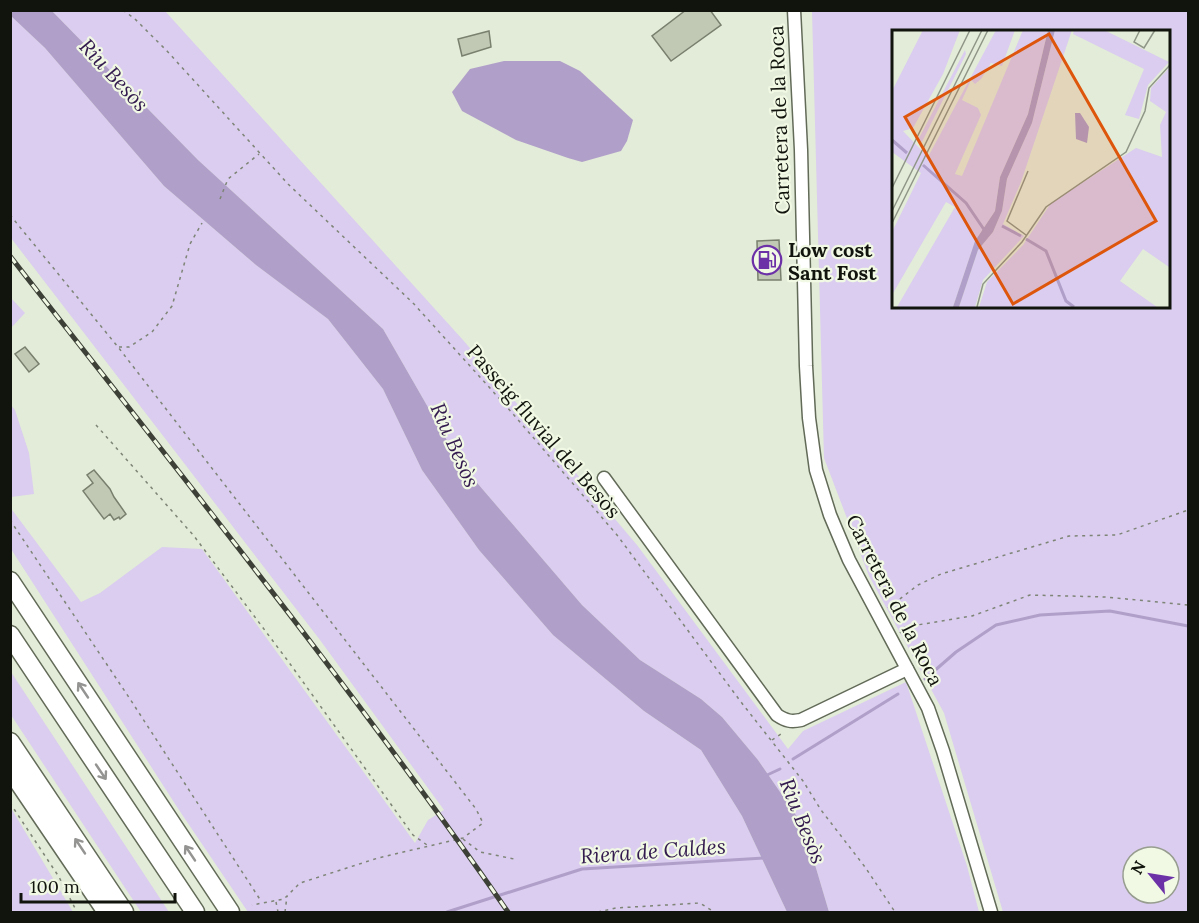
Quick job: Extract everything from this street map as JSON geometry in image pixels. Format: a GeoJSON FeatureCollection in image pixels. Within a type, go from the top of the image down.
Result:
{"type":"FeatureCollection","features":[{"type":"Feature","properties":{"kind":"highway"},"geometry":{"type":"LineString","coordinates":[[10,581],[226,907]]}},
{"type":"Feature","properties":{"kind":"highway"},"geometry":{"type":"LineString","coordinates":[[10,636],[194,912]]}},
{"type":"Feature","properties":{"kind":"highway"},"geometry":{"type":"LineString","coordinates":[[10,742],[124,912]]}},
{"type":"Feature","properties":{"kind":"highway"},"geometry":{"type":"LineString","coordinates":[[10,769],[106,912]]}},
{"type":"Feature","properties":{"kind":"street","name":"Carretera de la Roca"},"geometry":{"type":"LineString","coordinates":[[795,10],[806,366],[816,470],[830,515],[849,560],[928,708],[991,912]]}},
{"type":"Feature","properties":{"kind":"street"},"geometry":{"type":"LineString","coordinates":[[604,478],[777,715],[784,720],[794,722]]}},
{"type":"Feature","properties":{"kind":"street"},"geometry":{"type":"LineString","coordinates":[[784,732],[794,722],[908,669]]}},
{"type":"Feature","properties":{"kind":"path","name":"Passeig fluvial del Besòs"},"geometry":{"type":"LineString","coordinates":[[123,10],[167,51],[288,184],[414,304],[507,407],[617,535],[865,867],[895,912]]}},
{"type":"Feature","properties":{"kind":"path"},"geometry":{"type":"LineString","coordinates":[[220,199],[228,178],[260,153]]}},
{"type":"Feature","properties":{"kind":"path"},"geometry":{"type":"LineString","coordinates":[[10,216],[118,347],[476,809],[483,823],[463,838],[378,858],[300,883],[284,899],[252,905]]}},
{"type":"Feature","properties":{"kind":"path"},"geometry":{"type":"LineString","coordinates":[[118,347],[129,347],[152,332],[172,306],[190,244],[202,223]]}},
{"type":"Feature","properties":{"kind":"path"},"geometry":{"type":"LineString","coordinates":[[96,425],[194,536],[288,660],[413,835],[428,845]]}},
{"type":"Feature","properties":{"kind":"path"},"geometry":{"type":"LineString","coordinates":[[878,616],[918,585],[941,574],[1069,536],[1117,535],[1188,510]]}},
{"type":"Feature","properties":{"kind":"path"},"geometry":{"type":"LineString","coordinates":[[10,520],[262,902]]}},
{"type":"Feature","properties":{"kind":"path"},"geometry":{"type":"LineString","coordinates":[[893,642],[905,627],[972,616],[1030,595],[1106,597],[1188,605]]}},
{"type":"Feature","properties":{"kind":"path"},"geometry":{"type":"LineString","coordinates":[[771,740],[784,732]]}},
{"type":"Feature","properties":{"kind":"path"},"geometry":{"type":"LineString","coordinates":[[10,803],[59,878],[77,912]]}},
{"type":"Feature","properties":{"kind":"path"},"geometry":{"type":"LineString","coordinates":[[463,838],[480,852],[514,859]]}},
{"type":"Feature","properties":{"kind":"path"},"geometry":{"type":"LineString","coordinates":[[285,912],[287,895]]}},
{"type":"Feature","properties":{"kind":"path"},"geometry":{"type":"LineString","coordinates":[[275,900],[278,912]]}},
{"type":"Feature","properties":{"kind":"path"},"geometry":{"type":"LineString","coordinates":[[598,912],[616,908],[700,903],[714,912]]}},
{"type":"Feature","properties":{"kind":"shaded area"},"geometry":{"type":"Polygon","coordinates":[[[52,11],[165,11],[463,340],[637,545],[788,749],[803,731],[906,682],[967,866],[979,912],[829,912],[800,821],[758,760],[722,717],[701,699],[640,660],[582,605],[460,463],[383,329],[198,160],[52,11]]]}},
{"type":"Feature","properties":{"kind":"shaded area"},"geometry":{"type":"Polygon","coordinates":[[[812,11],[1188,11],[1188,912],[1003,912],[944,713],[869,576],[824,458],[812,11]]]}},
{"type":"Feature","properties":{"kind":"shaded area"},"geometry":{"type":"Polygon","coordinates":[[[11,16],[45,48],[164,186],[256,265],[328,319],[383,389],[422,470],[479,550],[553,635],[644,711],[701,750],[742,816],[787,912],[248,912],[179,810],[11,549],[10,507],[81,602],[100,593],[162,547],[202,549],[415,843],[428,820],[444,810],[320,640],[11,238],[11,16]]]}},
{"type":"Feature","properties":{"kind":"shaded area"},"geometry":{"type":"Polygon","coordinates":[[[11,298],[25,313],[11,328],[11,298]]]}},
{"type":"Feature","properties":{"kind":"shaded area"},"geometry":{"type":"Polygon","coordinates":[[[10,404],[15,410],[29,453],[34,494],[11,497],[10,404]]]}},
{"type":"Feature","properties":{"kind":"shaded area"},"geometry":{"type":"Polygon","coordinates":[[[11,672],[169,912],[141,912],[11,715],[11,672]]]}},
{"type":"Feature","properties":{"kind":"shaded area"},"geometry":{"type":"Polygon","coordinates":[[[11,808],[73,912],[11,912],[11,808]]]}},
{"type":"Feature","properties":{"kind":"water","name":"Riu Besòs"},"geometry":{"type":"Polygon","coordinates":[[[11,10],[52,11],[198,160],[383,329],[460,463],[582,605],[640,660],[701,699],[722,717],[758,760],[800,821],[829,912],[787,912],[742,816],[701,750],[644,711],[553,635],[479,550],[422,470],[383,389],[328,319],[256,265],[164,186],[45,48],[11,16],[11,10]]]}},
{"type":"Feature","properties":{"kind":"water"},"geometry":{"type":"Polygon","coordinates":[[[504,61],[560,61],[580,71],[633,120],[627,141],[621,151],[582,162],[516,140],[462,111],[452,92],[470,69],[504,61]]]}},
{"type":"Feature","properties":{"kind":"building"},"geometry":{"type":"Polygon","coordinates":[[[686,10],[710,10],[721,25],[671,61],[652,36],[686,10]]]}},
{"type":"Feature","properties":{"kind":"building"},"geometry":{"type":"Polygon","coordinates":[[[489,31],[491,47],[462,56],[458,39],[489,31]]]}},
{"type":"Feature","properties":{"kind":"building"},"geometry":{"type":"Polygon","coordinates":[[[779,240],[781,280],[758,280],[757,241],[779,240]]]}},
{"type":"Feature","properties":{"kind":"building"},"geometry":{"type":"Polygon","coordinates":[[[25,347],[39,364],[29,372],[15,354],[25,347]]]}},
{"type":"Feature","properties":{"kind":"building"},"geometry":{"type":"Polygon","coordinates":[[[94,470],[126,514],[120,519],[119,517],[114,520],[110,514],[104,519],[83,491],[93,483],[87,475],[94,470]]]}},
{"type":"Feature","properties":{"kind":"waterway"},"geometry":{"type":"LineString","coordinates":[[925,679],[956,652],[996,625],[1040,615],[1110,611],[1188,626]]}},
{"type":"Feature","properties":{"kind":"waterway"},"geometry":{"type":"LineString","coordinates":[[793,759],[898,694]]}},
{"type":"Feature","properties":{"kind":"waterway"},"geometry":{"type":"LineString","coordinates":[[765,776],[780,769]]}},
{"type":"Feature","properties":{"kind":"waterway","name":"Riera de Caldes"},"geometry":{"type":"LineString","coordinates":[[447,912],[582,869],[765,858]]}},
{"type":"Feature","properties":{"kind":"railway"},"geometry":{"type":"LineString","coordinates":[[10,256],[326,663],[449,828],[508,912]]}},
{"type":"Feature","properties":{"kind":"place","name":"Low cost Sant Fost"},"geometry":{"type":"Point","coordinates":[767,260]}}]}
